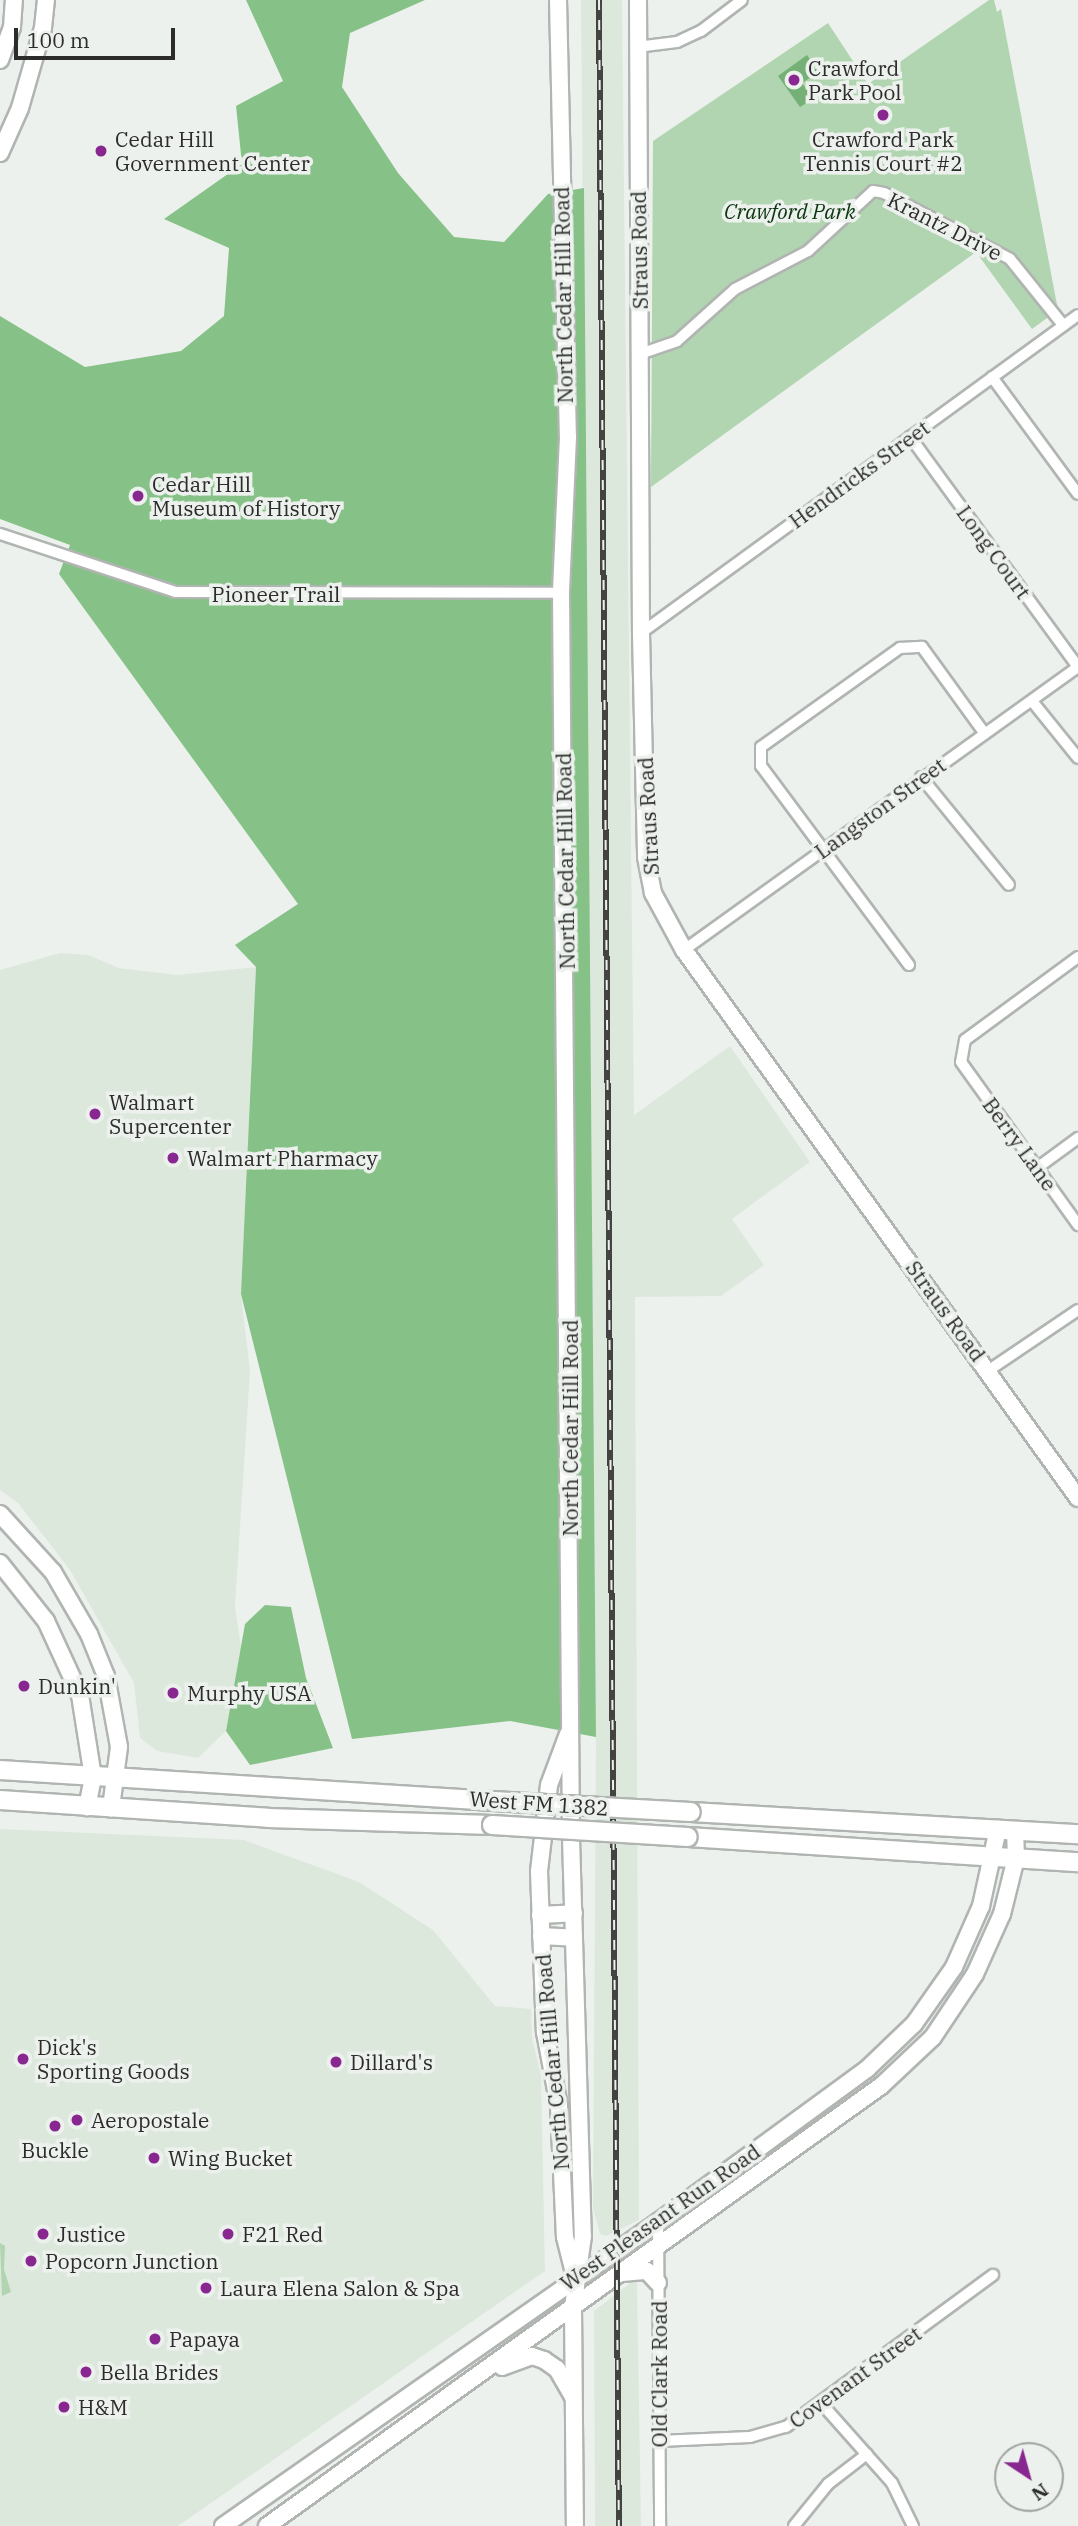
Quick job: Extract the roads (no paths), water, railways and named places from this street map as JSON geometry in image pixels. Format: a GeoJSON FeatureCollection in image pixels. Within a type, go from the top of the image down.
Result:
{"type":"FeatureCollection","features":[{"type":"Feature","properties":{"kind":"main road","name":"West FM 1382"},"geometry":{"type":"LineString","coordinates":[[0,1770],[1078,1834]]}},
{"type":"Feature","properties":{"kind":"main road","name":"West FM 1382"},"geometry":{"type":"LineString","coordinates":[[0,1800],[87,1807],[492,1825],[1078,1862]]}},
{"type":"Feature","properties":{"kind":"street"},"geometry":{"type":"LineString","coordinates":[[0,60],[12,27],[14,0]]}},
{"type":"Feature","properties":{"kind":"street"},"geometry":{"type":"LineString","coordinates":[[0,153],[20,108],[43,28],[46,0]]}},
{"type":"Feature","properties":{"kind":"street","name":"North Cedar Hill Road"},"geometry":{"type":"LineString","coordinates":[[558,0],[568,438],[561,593],[573,1913],[583,2236],[573,2307],[575,2526]]}},
{"type":"Feature","properties":{"kind":"street","name":"Straus Road"},"geometry":{"type":"LineString","coordinates":[[638,0],[641,633],[646,857],[653,892],[684,950],[989,1370],[1078,1498]]}},
{"type":"Feature","properties":{"kind":"street"},"geometry":{"type":"LineString","coordinates":[[726,0],[726,13]]}},
{"type":"Feature","properties":{"kind":"street"},"geometry":{"type":"LineString","coordinates":[[638,47],[677,42],[726,13],[742,0]]}},
{"type":"Feature","properties":{"kind":"street","name":"Krantz Drive"},"geometry":{"type":"LineString","coordinates":[[640,354],[677,341],[735,289],[808,251],[873,191],[884,192],[1010,259],[1063,325]]}},
{"type":"Feature","properties":{"kind":"street","name":"Hendricks Street"},"geometry":{"type":"LineString","coordinates":[[641,633],[1078,314]]}},
{"type":"Feature","properties":{"kind":"street"},"geometry":{"type":"LineString","coordinates":[[992,377],[1078,494]]}},
{"type":"Feature","properties":{"kind":"street","name":"Long Court"},"geometry":{"type":"LineString","coordinates":[[910,436],[1078,667]]}},
{"type":"Feature","properties":{"kind":"street","name":"Pioneer Trail"},"geometry":{"type":"LineString","coordinates":[[0,534],[175,592],[561,593]]}},
{"type":"Feature","properties":{"kind":"street"},"geometry":{"type":"LineString","coordinates":[[909,965],[761,766],[761,747],[900,648],[922,647],[985,734]]}},
{"type":"Feature","properties":{"kind":"street","name":"Langston Street"},"geometry":{"type":"LineString","coordinates":[[684,950],[921,777],[1078,667]]}},
{"type":"Feature","properties":{"kind":"street"},"geometry":{"type":"LineString","coordinates":[[1032,701],[1078,758]]}},
{"type":"Feature","properties":{"kind":"street"},"geometry":{"type":"LineString","coordinates":[[921,777],[1009,885]]}},
{"type":"Feature","properties":{"kind":"street","name":"Berry Lane"},"geometry":{"type":"LineString","coordinates":[[1078,957],[965,1040],[961,1062],[1078,1225]]}},
{"type":"Feature","properties":{"kind":"street"},"geometry":{"type":"LineString","coordinates":[[1037,1168],[1078,1138]]}},
{"type":"Feature","properties":{"kind":"street"},"geometry":{"type":"LineString","coordinates":[[989,1370],[1078,1310]]}},
{"type":"Feature","properties":{"kind":"street"},"geometry":{"type":"LineString","coordinates":[[0,1514],[53,1572],[92,1641],[116,1712],[119,1747],[111,1808]]}},
{"type":"Feature","properties":{"kind":"street"},"geometry":{"type":"LineString","coordinates":[[0,1563],[46,1621],[69,1666],[80,1695],[93,1777],[87,1807]]}},
{"type":"Feature","properties":{"kind":"street","name":"North Cedar Hill Road"},"geometry":{"type":"LineString","coordinates":[[572,1723],[549,1784],[539,1871],[545,2032],[559,2106],[565,2237],[576,2277]]}},
{"type":"Feature","properties":{"kind":"street","name":"West Pleasant Run Road"},"geometry":{"type":"LineString","coordinates":[[223,2526],[657,2222],[867,2069],[914,2024],[969,1939],[993,1858],[1007,1830]]}},
{"type":"Feature","properties":{"kind":"street","name":"West Pleasant Run Road"},"geometry":{"type":"LineString","coordinates":[[267,2526],[426,2415],[881,2086],[933,2037],[975,1974],[1002,1914],[1016,1858],[1007,1830]]}},
{"type":"Feature","properties":{"kind":"street"},"geometry":{"type":"LineString","coordinates":[[540,1915],[573,1913]]}},
{"type":"Feature","properties":{"kind":"street"},"geometry":{"type":"LineString","coordinates":[[541,1936],[574,1938]]}},
{"type":"Feature","properties":{"kind":"street","name":"Old Clark Road"},"geometry":{"type":"LineString","coordinates":[[657,2222],[660,2526]]}},
{"type":"Feature","properties":{"kind":"street"},"geometry":{"type":"LineString","coordinates":[[617,2275],[638,2269],[648,2272],[658,2283]]}},
{"type":"Feature","properties":{"kind":"street","name":"Covenant Street"},"geometry":{"type":"LineString","coordinates":[[659,2441],[771,2433],[821,2403],[993,2276]]}},
{"type":"Feature","properties":{"kind":"street"},"geometry":{"type":"LineString","coordinates":[[426,2415],[511,2361],[532,2356],[557,2369],[574,2399]]}},
{"type":"Feature","properties":{"kind":"street"},"geometry":{"type":"LineString","coordinates":[[821,2403],[892,2483],[913,2526]]}},
{"type":"Feature","properties":{"kind":"street"},"geometry":{"type":"LineString","coordinates":[[794,2526],[828,2484],[867,2455]]}},
{"type":"Feature","properties":{"kind":"railway"},"geometry":{"type":"LineString","coordinates":[[599,0],[619,2526]]}},
{"type":"Feature","properties":{"kind":"place","name":"Crawford Park Pool"},"geometry":{"type":"Point","coordinates":[794,80]}},
{"type":"Feature","properties":{"kind":"place","name":"Crawford Park Tennis Court #2"},"geometry":{"type":"Point","coordinates":[883,115]}},
{"type":"Feature","properties":{"kind":"place","name":"Cedar Hill Government Center"},"geometry":{"type":"Point","coordinates":[101,151]}},
{"type":"Feature","properties":{"kind":"place","name":"Cedar Hill Museum of History"},"geometry":{"type":"Point","coordinates":[138,496]}},
{"type":"Feature","properties":{"kind":"place","name":"Walmart Supercenter"},"geometry":{"type":"Point","coordinates":[95,1114]}},
{"type":"Feature","properties":{"kind":"place","name":"Walmart Pharmacy"},"geometry":{"type":"Point","coordinates":[173,1158]}},
{"type":"Feature","properties":{"kind":"place","name":"Dunkin'"},"geometry":{"type":"Point","coordinates":[24,1686]}},
{"type":"Feature","properties":{"kind":"place","name":"Murphy USA"},"geometry":{"type":"Point","coordinates":[173,1693]}},
{"type":"Feature","properties":{"kind":"place","name":"Dick's Sporting Goods"},"geometry":{"type":"Point","coordinates":[23,2059]}},
{"type":"Feature","properties":{"kind":"place","name":"Dillard's"},"geometry":{"type":"Point","coordinates":[336,2062]}},
{"type":"Feature","properties":{"kind":"place","name":"Aeropostale"},"geometry":{"type":"Point","coordinates":[77,2120]}},
{"type":"Feature","properties":{"kind":"place","name":"Buckle"},"geometry":{"type":"Point","coordinates":[55,2126]}},
{"type":"Feature","properties":{"kind":"place","name":"Wing Bucket"},"geometry":{"type":"Point","coordinates":[154,2158]}},
{"type":"Feature","properties":{"kind":"place","name":"Justice"},"geometry":{"type":"Point","coordinates":[43,2234]}},
{"type":"Feature","properties":{"kind":"place","name":"F21 Red"},"geometry":{"type":"Point","coordinates":[228,2234]}},
{"type":"Feature","properties":{"kind":"place","name":"Popcorn Junction"},"geometry":{"type":"Point","coordinates":[31,2261]}},
{"type":"Feature","properties":{"kind":"place","name":"Laura Elena Salon & Spa"},"geometry":{"type":"Point","coordinates":[206,2288]}},
{"type":"Feature","properties":{"kind":"place","name":"Papaya"},"geometry":{"type":"Point","coordinates":[155,2339]}},
{"type":"Feature","properties":{"kind":"place","name":"Bella Brides"},"geometry":{"type":"Point","coordinates":[86,2372]}},
{"type":"Feature","properties":{"kind":"place","name":"H&M"},"geometry":{"type":"Point","coordinates":[64,2407]}},
{"type":"Feature","properties":{"kind":"park label","name":"Crawford Park"},"geometry":{"type":"Point","coordinates":[790,211]}}]}
